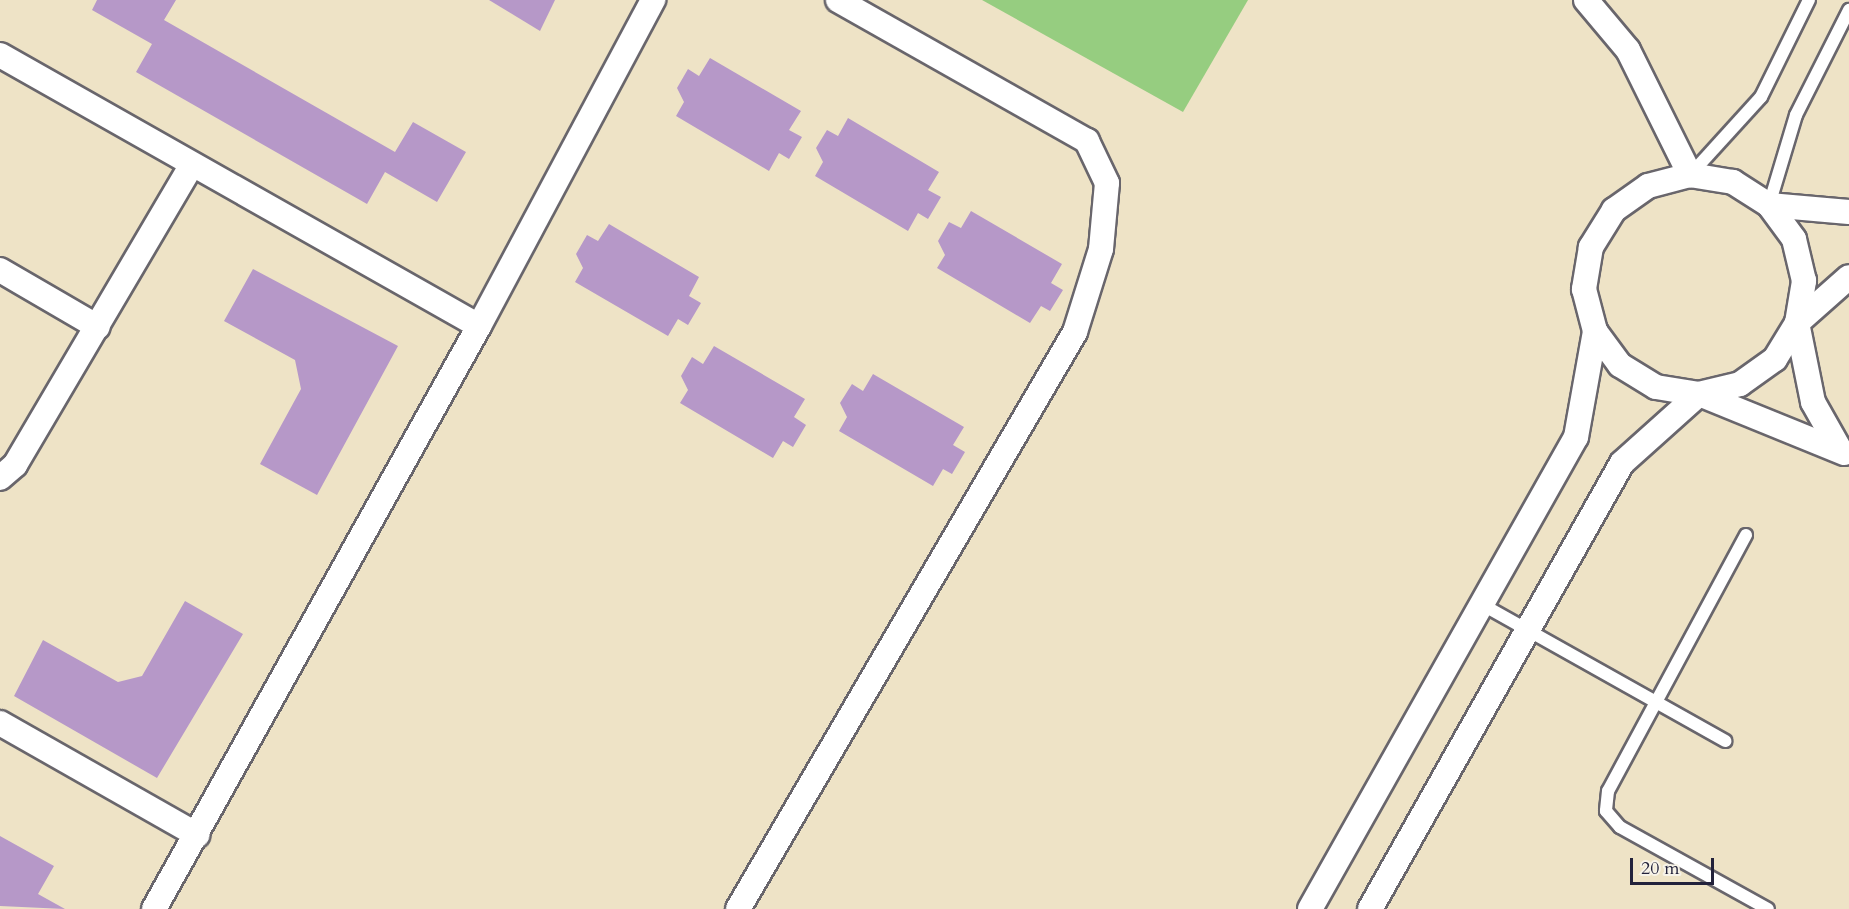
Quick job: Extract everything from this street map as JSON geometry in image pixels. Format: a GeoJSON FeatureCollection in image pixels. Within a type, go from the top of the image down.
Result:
{"type":"FeatureCollection","features":[{"type":"Feature","properties":{"kind":"street"},"geometry":{"type":"LineString","coordinates":[[154,909],[479,326],[653,0]]}},
{"type":"Feature","properties":{"kind":"street"},"geometry":{"type":"LineString","coordinates":[[738,909],[1075,332],[1101,249],[1107,183],[1087,141],[838,0]]}},
{"type":"Feature","properties":{"kind":"street"},"geometry":{"type":"LineString","coordinates":[[1586,0],[1628,50],[1690,175]]}},
{"type":"Feature","properties":{"kind":"street"},"geometry":{"type":"LineString","coordinates":[[0,55],[479,326]]}},
{"type":"Feature","properties":{"kind":"street"},"geometry":{"type":"LineString","coordinates":[[0,478],[15,465],[99,327],[192,165]]}},
{"type":"Feature","properties":{"kind":"street"},"geometry":{"type":"LineString","coordinates":[[1690,175],[1732,182],[1769,205],[1794,239],[1802,270],[1797,323],[1813,402],[1845,453],[1699,394],[1656,387],[1620,365],[1595,331],[1584,289],[1591,247],[1622,204],[1648,186],[1690,175]]}},
{"type":"Feature","properties":{"kind":"street"},"geometry":{"type":"LineString","coordinates":[[1769,205],[1849,212]]}},
{"type":"Feature","properties":{"kind":"street"},"geometry":{"type":"LineString","coordinates":[[0,270],[99,327]]}},
{"type":"Feature","properties":{"kind":"street"},"geometry":{"type":"LineString","coordinates":[[1370,909],[1623,463],[1699,394],[1740,384],[1775,359],[1797,323],[1849,277]]}},
{"type":"Feature","properties":{"kind":"street"},"geometry":{"type":"LineString","coordinates":[[1310,909],[1576,437],[1595,331]]}},
{"type":"Feature","properties":{"kind":"street"},"geometry":{"type":"LineString","coordinates":[[0,723],[197,835]]}},
{"type":"Feature","properties":{"kind":"lane"},"geometry":{"type":"LineString","coordinates":[[1690,175],[1761,97],[1809,0]]}},
{"type":"Feature","properties":{"kind":"lane"},"geometry":{"type":"LineString","coordinates":[[1769,205],[1797,115],[1849,10]]}},
{"type":"Feature","properties":{"kind":"lane"},"geometry":{"type":"LineString","coordinates":[[1746,535],[1608,791],[1606,811],[1620,827],[1768,909]]}},
{"type":"Feature","properties":{"kind":"lane"},"geometry":{"type":"LineString","coordinates":[[1483,605],[1530,628],[1725,741]]}},
{"type":"Feature","properties":{"kind":"green space"},"geometry":{"type":"Polygon","coordinates":[[[982,0],[1248,0],[1183,112],[982,0]]]}},
{"type":"Feature","properties":{"kind":"building"},"geometry":{"type":"Polygon","coordinates":[[[97,0],[176,0],[164,20],[395,152],[413,122],[466,152],[437,202],[385,172],[367,204],[136,72],[152,44],[92,10],[97,0]]]}},
{"type":"Feature","properties":{"kind":"building"},"geometry":{"type":"Polygon","coordinates":[[[489,0],[555,0],[540,31],[489,0]]]}},
{"type":"Feature","properties":{"kind":"building"},"geometry":{"type":"Polygon","coordinates":[[[710,58],[801,111],[789,130],[802,137],[789,159],[779,153],[769,171],[676,116],[684,102],[677,88],[688,69],[699,76],[710,58]]]}},
{"type":"Feature","properties":{"kind":"building"},"geometry":{"type":"Polygon","coordinates":[[[848,118],[939,172],[928,190],[941,197],[928,219],[918,213],[908,231],[815,176],[823,162],[816,148],[827,130],[838,136],[848,118]]]}},
{"type":"Feature","properties":{"kind":"building"},"geometry":{"type":"Polygon","coordinates":[[[971,211],[1062,264],[1051,283],[1063,290],[1050,311],[1041,306],[1030,323],[937,268],[945,255],[938,241],[949,222],[961,228],[971,211]]]}},
{"type":"Feature","properties":{"kind":"building"},"geometry":{"type":"Polygon","coordinates":[[[609,224],[699,277],[689,296],[701,303],[688,325],[678,319],[668,336],[575,282],[583,268],[576,254],[587,235],[598,241],[609,224]]]}},
{"type":"Feature","properties":{"kind":"building"},"geometry":{"type":"Polygon","coordinates":[[[253,269],[398,346],[317,495],[260,464],[301,389],[295,360],[224,321],[253,269]]]}},
{"type":"Feature","properties":{"kind":"building"},"geometry":{"type":"Polygon","coordinates":[[[714,346],[805,399],[794,417],[806,425],[793,447],[783,441],[773,458],[680,403],[688,390],[681,376],[692,357],[703,364],[714,346]]]}},
{"type":"Feature","properties":{"kind":"building"},"geometry":{"type":"Polygon","coordinates":[[[873,374],[964,427],[953,445],[965,452],[952,474],[943,469],[933,486],[839,431],[847,417],[840,403],[852,384],[863,391],[873,374]]]}},
{"type":"Feature","properties":{"kind":"building"},"geometry":{"type":"Polygon","coordinates":[[[185,601],[243,634],[157,778],[14,696],[43,640],[118,682],[142,676],[185,601]]]}},
{"type":"Feature","properties":{"kind":"building"},"geometry":{"type":"Polygon","coordinates":[[[0,836],[54,866],[38,894],[65,909],[0,906],[0,836]]]}}]}
